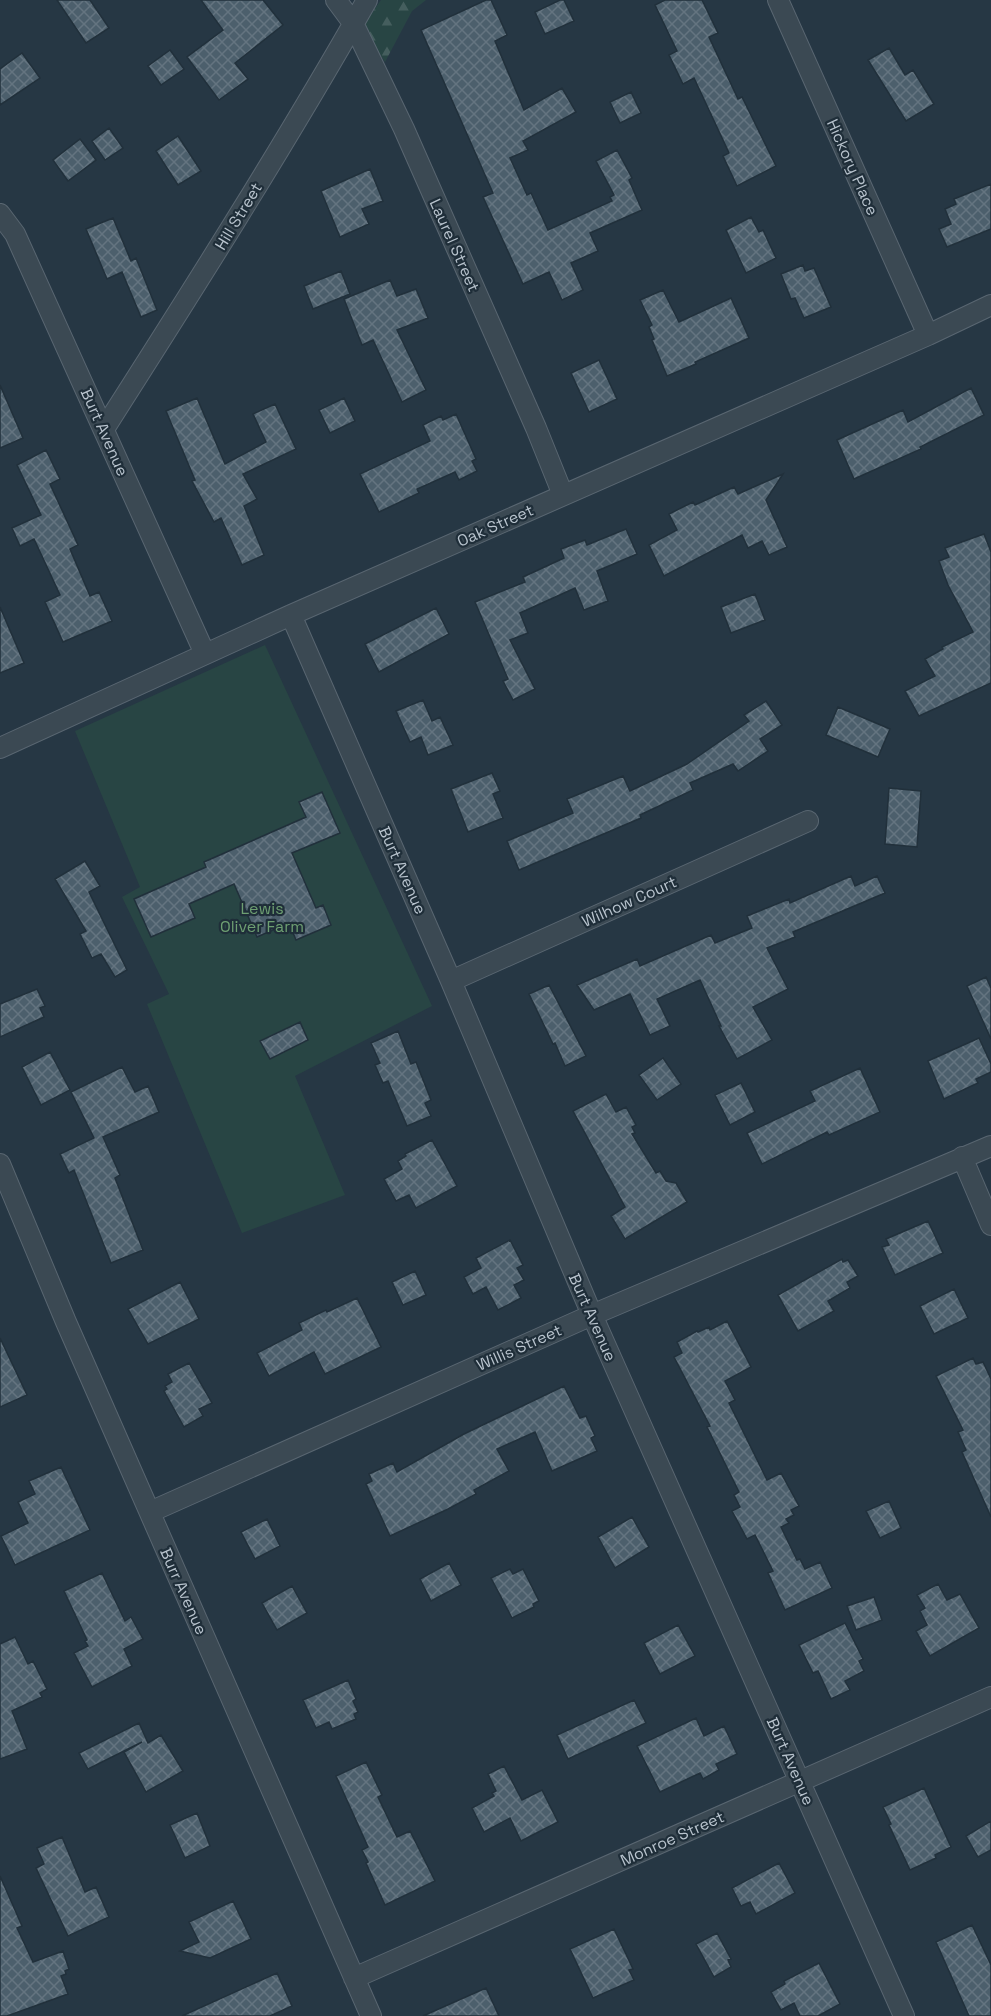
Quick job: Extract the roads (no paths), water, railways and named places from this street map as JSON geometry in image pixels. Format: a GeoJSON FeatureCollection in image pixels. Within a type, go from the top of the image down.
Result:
{"type":"FeatureCollection","features":[{"type":"Feature","properties":{"kind":"street","name":"Laurel Street"},"geometry":{"type":"LineString","coordinates":[[336,0],[353,23],[404,129],[563,495]]}},
{"type":"Feature","properties":{"kind":"street","name":"Hill Street"},"geometry":{"type":"LineString","coordinates":[[104,429],[206,269],[367,0]]}},
{"type":"Feature","properties":{"kind":"street","name":"Hickory Place"},"geometry":{"type":"LineString","coordinates":[[778,0],[928,334]]}},
{"type":"Feature","properties":{"kind":"street","name":"Burt Avenue"},"geometry":{"type":"LineString","coordinates":[[0,214],[15,234],[205,654]]}},
{"type":"Feature","properties":{"kind":"street","name":"Oak Street"},"geometry":{"type":"LineString","coordinates":[[0,748],[291,615],[991,305]]}},
{"type":"Feature","properties":{"kind":"street","name":"Burt Avenue"},"geometry":{"type":"LineString","coordinates":[[291,615],[451,981],[591,1315],[904,2016]]}},
{"type":"Feature","properties":{"kind":"street","name":"Wilhow Court"},"geometry":{"type":"LineString","coordinates":[[451,981],[808,821]]}},
{"type":"Feature","properties":{"kind":"street","name":"Willis Street"},"geometry":{"type":"LineString","coordinates":[[150,1512],[591,1315],[991,1146]]}},
{"type":"Feature","properties":{"kind":"street"},"geometry":{"type":"LineString","coordinates":[[962,1157],[991,1225]]}},
{"type":"Feature","properties":{"kind":"street","name":"Burr Avenue"},"geometry":{"type":"LineString","coordinates":[[0,1164],[66,1322],[370,2016]]}},
{"type":"Feature","properties":{"kind":"street","name":"Monroe Street"},"geometry":{"type":"LineString","coordinates":[[354,1978],[991,1697]]}},
{"type":"Feature","properties":{"kind":"park label","name":"Lewis Oliver Farm"},"geometry":{"type":"Point","coordinates":[262,917]}}]}
